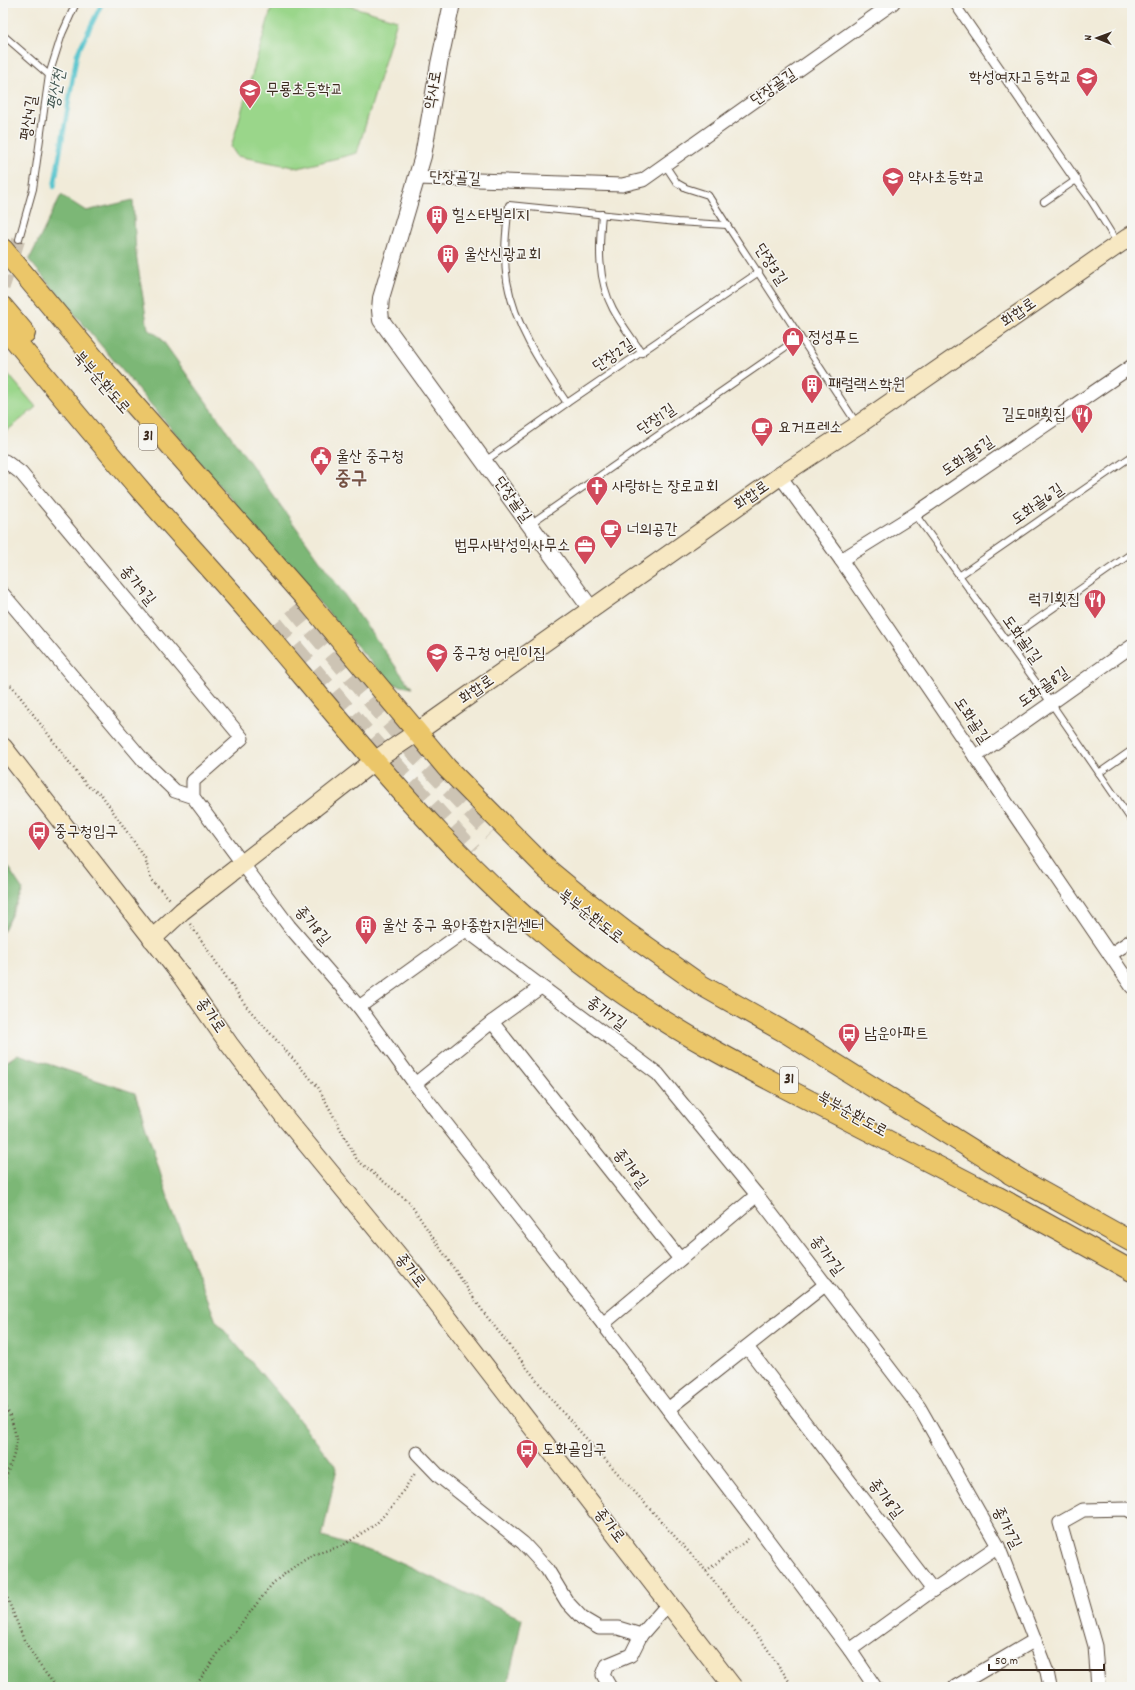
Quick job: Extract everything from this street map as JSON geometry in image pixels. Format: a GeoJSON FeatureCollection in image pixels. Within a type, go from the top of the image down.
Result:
{"type":"FeatureCollection","features":[{"type":"Feature","properties":{"kind":"main road","name":"화합로"},"geometry":{"type":"LineString","coordinates":[[374,761],[416,733],[780,476],[858,426],[1125,240]]}},
{"type":"Feature","properties":{"kind":"main road"},"geometry":{"type":"LineString","coordinates":[[11,244],[109,376],[305,598],[416,733],[447,768],[546,868],[626,932],[701,985],[788,1034],[1021,1180]]}},
{"type":"Feature","properties":{"kind":"main road","name":"북부순환도로"},"geometry":{"type":"LineString","coordinates":[[3,267],[100,382],[179,471],[294,606]]}},
{"type":"Feature","properties":{"kind":"main road","name":"북부순환도로"},"geometry":{"type":"LineString","coordinates":[[3,307],[77,398],[274,625]]}},
{"type":"Feature","properties":{"kind":"main road"},"geometry":{"type":"LineString","coordinates":[[3,326],[74,412],[234,595],[374,761],[463,859],[509,902],[597,975],[645,1009],[757,1074],[1009,1203]]}},
{"type":"Feature","properties":{"kind":"main road","name":"종가로"},"geometry":{"type":"LineString","coordinates":[[3,747],[180,974],[229,1044],[287,1120],[421,1283],[733,1687]]}},
{"type":"Feature","properties":{"kind":"main road"},"geometry":{"type":"LineString","coordinates":[[152,939],[182,911],[374,761]]}},
{"type":"Feature","properties":{"kind":"main road","name":"북부순환도로"},"geometry":{"type":"LineString","coordinates":[[492,832],[540,877],[575,907],[656,968],[697,996],[1021,1180],[1130,1236]]}},
{"type":"Feature","properties":{"kind":"main road","name":"북부순환도로"},"geometry":{"type":"LineString","coordinates":[[472,852],[516,894],[560,931],[604,967],[650,1000],[685,1022],[761,1065],[1132,1271]]}},
{"type":"Feature","properties":{"kind":"street","name":"약사로"},"geometry":{"type":"LineString","coordinates":[[417,178],[423,156],[439,64],[452,3]]}},
{"type":"Feature","properties":{"kind":"street","name":"단장골길"},"geometry":{"type":"LineString","coordinates":[[591,609],[381,320],[380,310],[382,298],[417,178],[622,185],[643,180],[893,3]]}},
{"type":"Feature","properties":{"kind":"street"},"geometry":{"type":"LineString","coordinates":[[954,3],[1076,180]]}},
{"type":"Feature","properties":{"kind":"street","name":"도화골5길"},"geometry":{"type":"LineString","coordinates":[[841,560],[915,514],[1132,366]]}},
{"type":"Feature","properties":{"kind":"street","name":"종가9길"},"geometry":{"type":"LineString","coordinates":[[3,463],[5,461],[20,473],[242,738],[193,781],[193,797]]}},
{"type":"Feature","properties":{"kind":"street","name":"도화골길"},"geometry":{"type":"LineString","coordinates":[[780,476],[841,560],[1132,987]]}},
{"type":"Feature","properties":{"kind":"street"},"geometry":{"type":"LineString","coordinates":[[3,594],[144,761],[175,791],[193,797]]}},
{"type":"Feature","properties":{"kind":"street","name":"도화골8길"},"geometry":{"type":"LineString","coordinates":[[975,757],[1132,646]]}},
{"type":"Feature","properties":{"kind":"street","name":"종가8길"},"geometry":{"type":"LineString","coordinates":[[193,797],[289,926],[359,1007],[415,1084],[603,1324],[850,1650],[875,1687]]}},
{"type":"Feature","properties":{"kind":"street","name":"종가7길"},"geometry":{"type":"LineString","coordinates":[[359,1007],[466,930],[658,1074],[757,1195],[919,1407],[998,1546],[1047,1672],[1050,1687]]}},
{"type":"Feature","properties":{"kind":"street"},"geometry":{"type":"LineString","coordinates":[[1110,955],[1132,940]]}},
{"type":"Feature","properties":{"kind":"street"},"geometry":{"type":"LineString","coordinates":[[415,1084],[492,1022],[541,987]]}},
{"type":"Feature","properties":{"kind":"street","name":"종가8길"},"geometry":{"type":"LineString","coordinates":[[492,1022],[680,1259]]}},
{"type":"Feature","properties":{"kind":"street"},"geometry":{"type":"LineString","coordinates":[[603,1324],[757,1195]]}},
{"type":"Feature","properties":{"kind":"street"},"geometry":{"type":"LineString","coordinates":[[668,1409],[826,1284]]}},
{"type":"Feature","properties":{"kind":"street","name":"종가8길"},"geometry":{"type":"LineString","coordinates":[[747,1347],[933,1590]]}},
{"type":"Feature","properties":{"kind":"street"},"geometry":{"type":"LineString","coordinates":[[420,1456],[440,1477],[523,1543],[547,1568],[567,1602],[582,1618],[599,1628],[618,1628],[641,1635]]}},
{"type":"Feature","properties":{"kind":"street"},"geometry":{"type":"LineString","coordinates":[[1098,1687],[1095,1646],[1060,1523],[1083,1510],[1127,1510],[1132,1512]]}},
{"type":"Feature","properties":{"kind":"street"},"geometry":{"type":"LineString","coordinates":[[850,1650],[933,1590],[998,1546]]}},
{"type":"Feature","properties":{"kind":"street"},"geometry":{"type":"LineString","coordinates":[[610,1687],[603,1675],[607,1664],[631,1655],[641,1635],[669,1603]]}},
{"type":"Feature","properties":{"kind":"street"},"geometry":{"type":"LineString","coordinates":[[954,1687],[1035,1640]]}},
{"type":"Feature","properties":{"kind":"lane","name":"평산4길"},"geometry":{"type":"LineString","coordinates":[[11,244],[33,189],[49,75],[62,34],[76,3]]}},
{"type":"Feature","properties":{"kind":"lane"},"geometry":{"type":"LineString","coordinates":[[3,35],[49,75]]}},
{"type":"Feature","properties":{"kind":"lane","name":"단장3길"},"geometry":{"type":"LineString","coordinates":[[665,165],[677,183],[686,188],[708,195],[858,426]]}},
{"type":"Feature","properties":{"kind":"lane"},"geometry":{"type":"LineString","coordinates":[[1044,202],[1076,180],[1125,240]]}},
{"type":"Feature","properties":{"kind":"lane"},"geometry":{"type":"LineString","coordinates":[[567,403],[540,363],[517,316],[511,298],[507,280],[506,261],[508,205],[677,222],[727,225]]}},
{"type":"Feature","properties":{"kind":"lane"},"geometry":{"type":"LineString","coordinates":[[602,214],[599,252],[604,287],[613,308],[642,353]]}},
{"type":"Feature","properties":{"kind":"lane","name":"단장2길"},"geometry":{"type":"LineString","coordinates":[[484,462],[567,403],[759,272]]}},
{"type":"Feature","properties":{"kind":"lane","name":"단장1길"},"geometry":{"type":"LineString","coordinates":[[529,524],[800,337]]}},
{"type":"Feature","properties":{"kind":"lane","name":"도화골6길"},"geometry":{"type":"LineString","coordinates":[[959,576],[1132,456]]}},
{"type":"Feature","properties":{"kind":"lane","name":"도화골1길"},"geometry":{"type":"LineString","coordinates":[[915,514],[1051,703],[1132,821]]}},
{"type":"Feature","properties":{"kind":"lane"},"geometry":{"type":"LineString","coordinates":[[1006,640],[1132,553]]}},
{"type":"Feature","properties":{"kind":"lane"},"geometry":{"type":"LineString","coordinates":[[1099,772],[1132,750]]}},
{"type":"Feature","properties":{"kind":"path"},"geometry":{"type":"LineString","coordinates":[[3,683],[12,686],[87,786],[101,794],[145,858],[151,880],[182,911],[246,1006],[318,1087],[357,1160],[409,1202],[484,1313],[557,1406],[706,1571],[764,1644],[793,1687]]}},
{"type":"Feature","properties":{"kind":"path"},"geometry":{"type":"LineString","coordinates":[[3,1401],[10,1413],[17,1444],[5,1479],[3,1490]]}},
{"type":"Feature","properties":{"kind":"path"},"geometry":{"type":"LineString","coordinates":[[195,1687],[221,1649],[273,1583],[296,1565],[315,1554],[342,1546],[376,1524],[394,1504],[413,1478],[420,1456]]}},
{"type":"Feature","properties":{"kind":"path"},"geometry":{"type":"LineString","coordinates":[[706,1571],[760,1530]]}},
{"type":"Feature","properties":{"kind":"path"},"geometry":{"type":"LineString","coordinates":[[3,1587],[24,1640],[38,1663],[56,1687]]}},
{"type":"Feature","properties":{"kind":"green space"},"geometry":{"type":"Polygon","coordinates":[[[273,3],[340,3],[397,20],[357,153],[298,168],[237,156],[231,147],[273,3]]]}},
{"type":"Feature","properties":{"kind":"green space"},"geometry":{"type":"Polygon","coordinates":[[[61,195],[86,211],[133,200],[136,254],[148,329],[160,337],[411,688],[389,683],[272,548],[29,260],[61,195]]]}},
{"type":"Feature","properties":{"kind":"green space"},"geometry":{"type":"Polygon","coordinates":[[[3,368],[36,407],[3,434],[3,368]]]}},
{"type":"Feature","properties":{"kind":"green space"},"geometry":{"type":"Polygon","coordinates":[[[3,860],[23,890],[3,932],[3,860]]]}},
{"type":"Feature","properties":{"kind":"green space"},"geometry":{"type":"Polygon","coordinates":[[[18,1054],[135,1093],[170,1204],[216,1321],[277,1392],[337,1468],[322,1537],[383,1555],[522,1619],[507,1687],[3,1687],[3,1064],[18,1054]]]}},
{"type":"Feature","properties":{"kind":"waterway","name":"평산천"},"geometry":{"type":"LineString","coordinates":[[54,187],[77,54],[102,3]]}},
{"type":"Feature","properties":{"kind":"tunnel"},"geometry":{"type":"LineString","coordinates":[[3,288],[19,239]]}},
{"type":"Feature","properties":{"kind":"tunnel"},"geometry":{"type":"LineString","coordinates":[[294,606],[414,750],[492,832]]}},
{"type":"Feature","properties":{"kind":"tunnel"},"geometry":{"type":"LineString","coordinates":[[274,625],[368,737],[472,852]]}},
{"type":"Feature","properties":{"kind":"place","name":"학성여자고등학교"},"geometry":{"type":"Point","coordinates":[1087,98]}},
{"type":"Feature","properties":{"kind":"place","name":"무룡초등학교"},"geometry":{"type":"Point","coordinates":[250,110]}},
{"type":"Feature","properties":{"kind":"place","name":"약사초등학교"},"geometry":{"type":"Point","coordinates":[893,198]}},
{"type":"Feature","properties":{"kind":"place","name":"힐스타빌리지"},"geometry":{"type":"Point","coordinates":[437,236]}},
{"type":"Feature","properties":{"kind":"place","name":"울산신광교회"},"geometry":{"type":"Point","coordinates":[448,274]}},
{"type":"Feature","properties":{"kind":"place","name":"정성푸드"},"geometry":{"type":"Point","coordinates":[793,358]}},
{"type":"Feature","properties":{"kind":"place","name":"패럴랙스학원"},"geometry":{"type":"Point","coordinates":[812,404]}},
{"type":"Feature","properties":{"kind":"place","name":"길도매횟집"},"geometry":{"type":"Point","coordinates":[1082,434]}},
{"type":"Feature","properties":{"kind":"place","name":"요거프레소"},"geometry":{"type":"Point","coordinates":[762,448]}},
{"type":"Feature","properties":{"kind":"place","name":"울산 중구청"},"geometry":{"type":"Point","coordinates":[321,476]}},
{"type":"Feature","properties":{"kind":"place","name":"사랑하는 장로교회"},"geometry":{"type":"Point","coordinates":[597,506]}},
{"type":"Feature","properties":{"kind":"place","name":"너의공간"},"geometry":{"type":"Point","coordinates":[611,550]}},
{"type":"Feature","properties":{"kind":"place","name":"법무사박성익사무소"},"geometry":{"type":"Point","coordinates":[585,566]}},
{"type":"Feature","properties":{"kind":"place","name":"럭키횟집"},"geometry":{"type":"Point","coordinates":[1095,620]}},
{"type":"Feature","properties":{"kind":"place","name":"중구청 어린이집"},"geometry":{"type":"Point","coordinates":[437,674]}},
{"type":"Feature","properties":{"kind":"place","name":"중구청입구"},"geometry":{"type":"Point","coordinates":[39,852]}},
{"type":"Feature","properties":{"kind":"place","name":"울산 중구 육아종합지원센터"},"geometry":{"type":"Point","coordinates":[366,946]}},
{"type":"Feature","properties":{"kind":"place","name":"남운아파트"},"geometry":{"type":"Point","coordinates":[849,1054]}},
{"type":"Feature","properties":{"kind":"place","name":"도화골입구"},"geometry":{"type":"Point","coordinates":[527,1470]}},
{"type":"Feature","properties":{"kind":"district","name":"중구"},"geometry":{"type":"Point","coordinates":[351,480]}}]}
